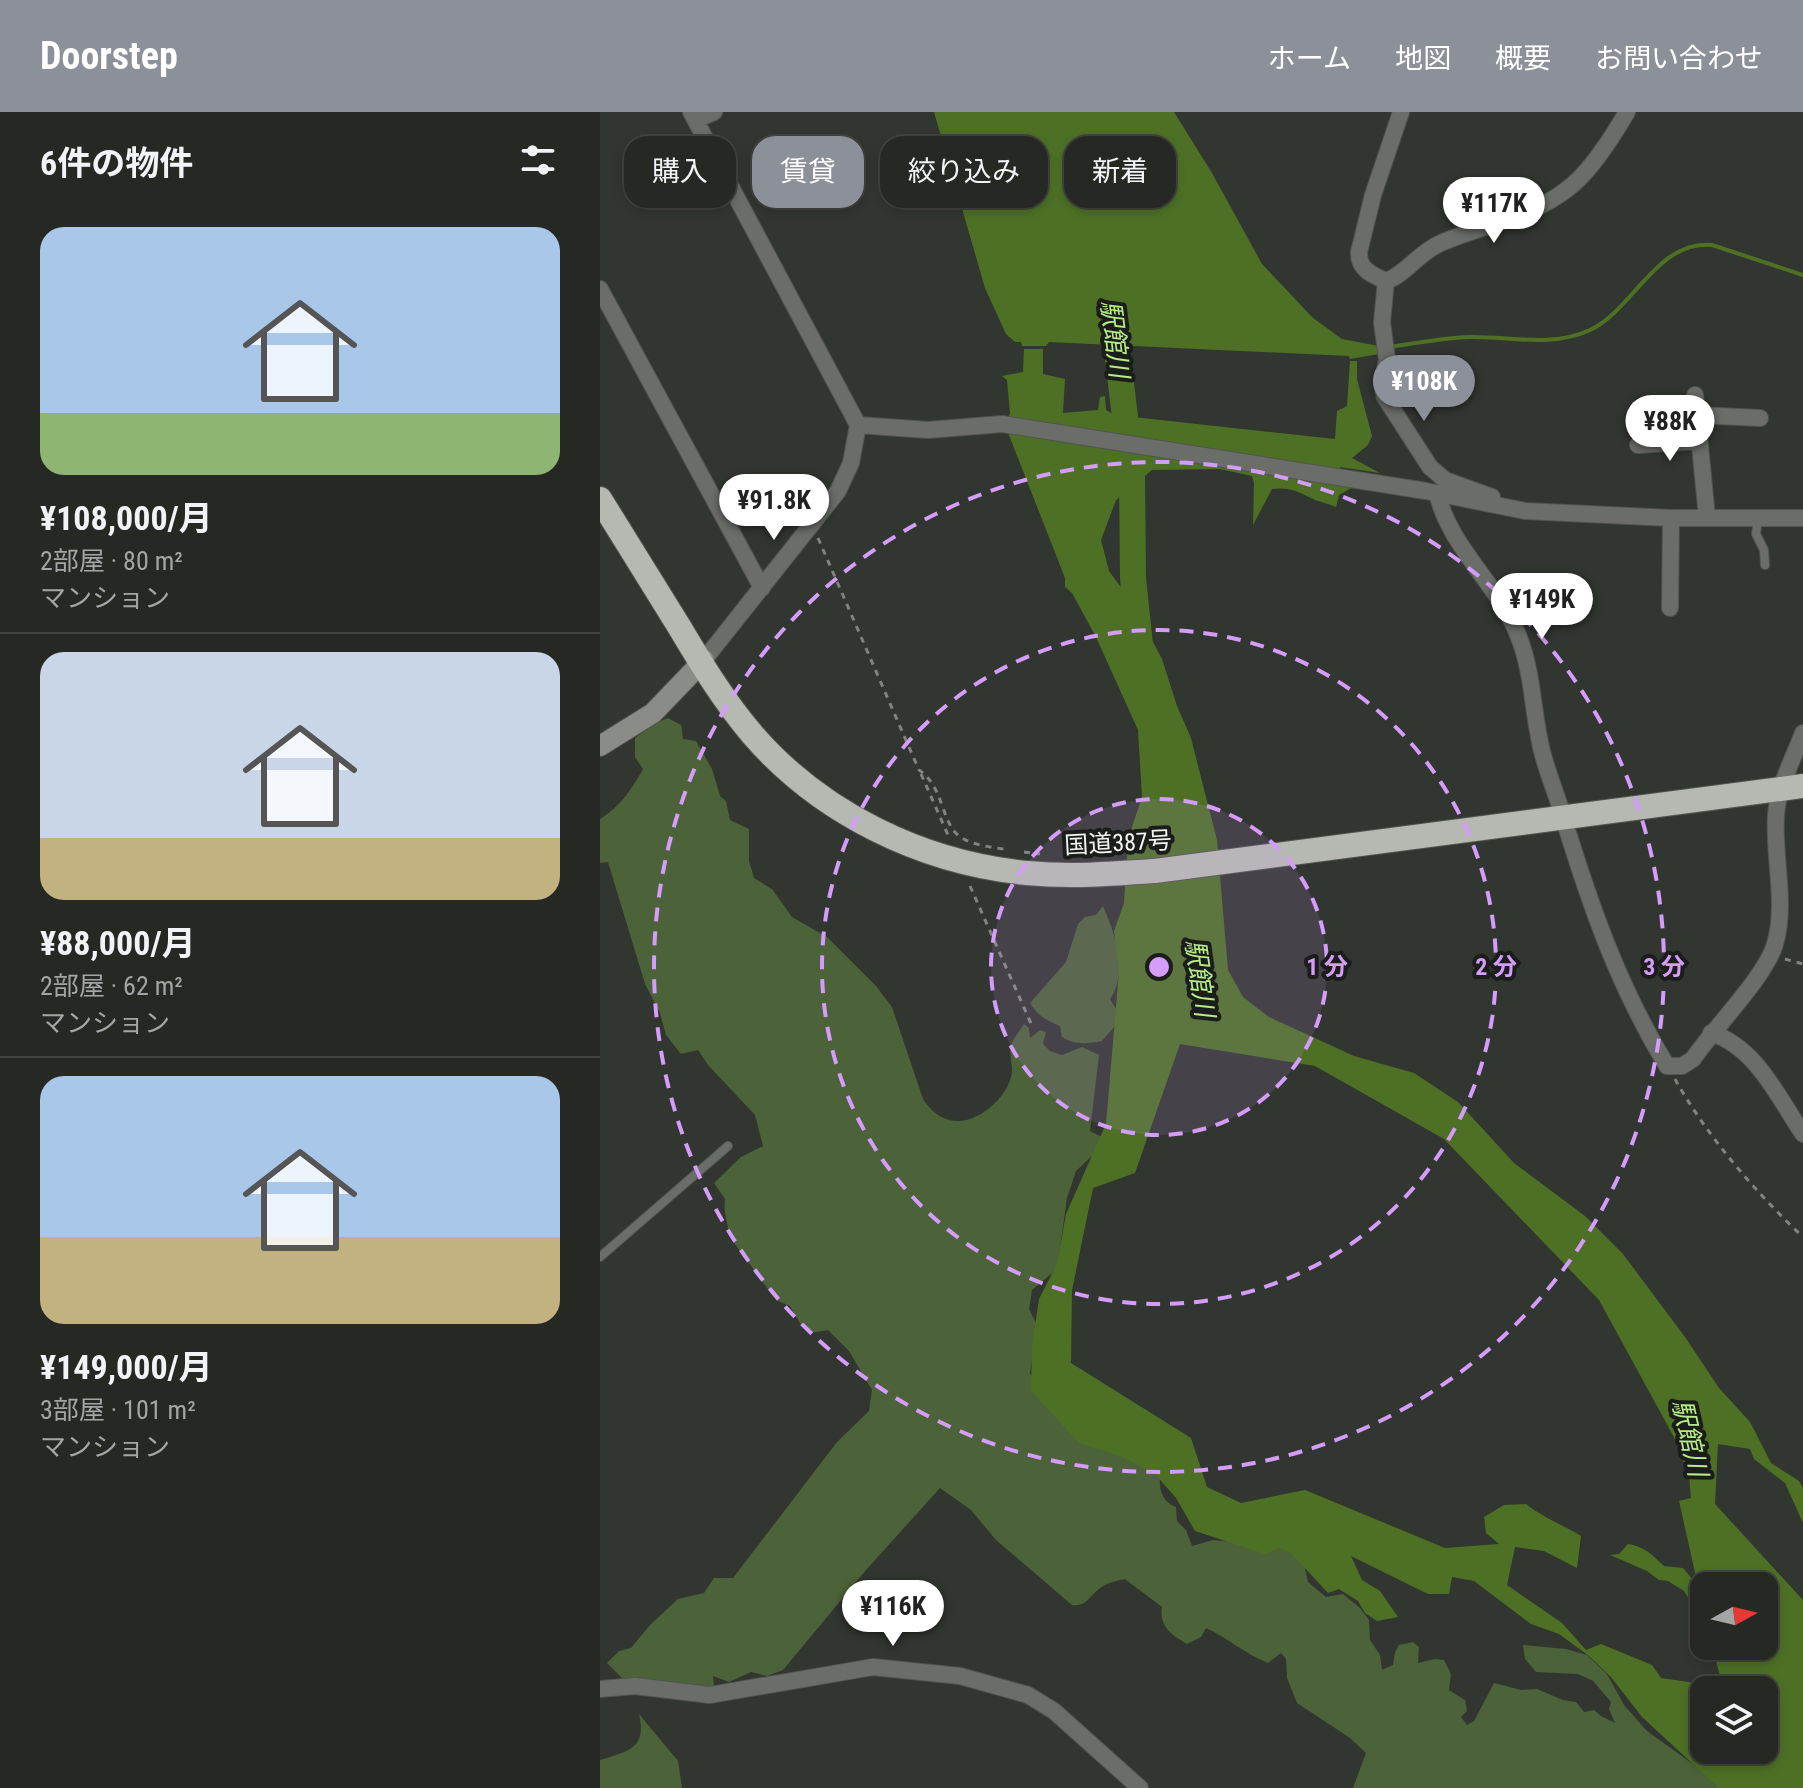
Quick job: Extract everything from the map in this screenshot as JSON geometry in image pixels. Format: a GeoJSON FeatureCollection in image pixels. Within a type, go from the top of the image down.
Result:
{"type":"FeatureCollection","features":[{"type":"Feature","properties":{"kind":"highway","name":"国道387号"},"geometry":{"type":"LineString","coordinates":[[600,499],[739,718],[786,768],[837,807],[887,835],[924,852],[975,865],[1028,873],[1103,875],[1177,869],[1793,787]]}},
{"type":"Feature","properties":{"kind":"street"},"geometry":{"type":"LineString","coordinates":[[600,746],[653,713],[702,662],[838,491],[854,451],[858,425],[694,116],[714,112]]}},
{"type":"Feature","properties":{"kind":"street"},"geometry":{"type":"LineString","coordinates":[[1401,112],[1373,195],[1359,252],[1359,259],[1367,273],[1386,281],[1395,279],[1418,256],[1440,243],[1535,209],[1568,190],[1607,143],[1627,112]]}},
{"type":"Feature","properties":{"kind":"street"},"geometry":{"type":"LineString","coordinates":[[1386,281],[1382,322],[1387,360],[1382,388],[1394,412],[1423,458],[1439,475],[1531,511]]}},
{"type":"Feature","properties":{"kind":"street"},"geometry":{"type":"LineString","coordinates":[[600,289],[762,588]]}},
{"type":"Feature","properties":{"kind":"street"},"geometry":{"type":"LineString","coordinates":[[1695,395],[1707,517]]}},
{"type":"Feature","properties":{"kind":"street"},"geometry":{"type":"LineString","coordinates":[[1697,415],[1760,418]]}},
{"type":"Feature","properties":{"kind":"street"},"geometry":{"type":"LineString","coordinates":[[858,425],[928,430],[1002,424],[1432,492],[1506,509],[1671,518],[1803,518]]}},
{"type":"Feature","properties":{"kind":"street"},"geometry":{"type":"LineString","coordinates":[[1638,445],[1699,441]]}},
{"type":"Feature","properties":{"kind":"street"},"geometry":{"type":"LineString","coordinates":[[1432,492],[1464,552],[1495,590],[1518,635],[1529,668],[1543,755],[1560,818],[1608,952],[1631,1003],[1667,1066],[1687,1064],[1737,1002],[1772,951],[1779,907],[1776,812],[1793,787],[1803,733]]}},
{"type":"Feature","properties":{"kind":"street"},"geometry":{"type":"LineString","coordinates":[[1670,608],[1671,518]]}},
{"type":"Feature","properties":{"kind":"street"},"geometry":{"type":"LineString","coordinates":[[1711,1033],[1730,1041],[1749,1056],[1803,1134]]}},
{"type":"Feature","properties":{"kind":"street"},"geometry":{"type":"LineString","coordinates":[[600,1689],[635,1686],[710,1695],[873,1667],[960,1676],[1028,1695],[1054,1711],[1140,1788]]}},
{"type":"Feature","properties":{"kind":"lane"},"geometry":{"type":"LineString","coordinates":[[1758,516],[1756,534],[1765,555],[1765,565]]}},
{"type":"Feature","properties":{"kind":"lane"},"geometry":{"type":"LineString","coordinates":[[600,1257],[728,1146]]}},
{"type":"Feature","properties":{"kind":"path"},"geometry":{"type":"LineString","coordinates":[[813,525],[948,835]]}},
{"type":"Feature","properties":{"kind":"path"},"geometry":{"type":"LineString","coordinates":[[919,770],[930,778],[954,832],[960,837],[969,842],[1046,854]]}},
{"type":"Feature","properties":{"kind":"path"},"geometry":{"type":"LineString","coordinates":[[970,886],[1033,1028]]}},
{"type":"Feature","properties":{"kind":"path"},"geometry":{"type":"LineString","coordinates":[[1772,951],[1779,958],[1803,964]]}},
{"type":"Feature","properties":{"kind":"path"},"geometry":{"type":"LineString","coordinates":[[1667,1066],[1731,1158],[1778,1214],[1803,1237]]}},
{"type":"Feature","properties":{"kind":"shaded area"},"geometry":{"type":"Polygon","coordinates":[[[668,718],[681,725],[683,739],[696,741],[712,769],[720,796],[726,801],[730,820],[749,829],[749,861],[754,878],[772,889],[792,917],[827,937],[876,986],[892,1007],[923,1099],[937,1114],[952,1121],[966,1120],[993,1105],[1010,1079],[1011,1046],[1024,1024],[1029,1028],[1030,1038],[1040,1030],[1046,1032],[1043,1044],[1050,1051],[1062,1055],[1082,1047],[1099,1055],[1090,1131],[1104,1138],[1093,1155],[1076,1171],[1067,1198],[1057,1269],[1032,1290],[1029,1309],[1037,1325],[1030,1373],[1045,1397],[1160,1474],[1162,1494],[1176,1507],[1177,1521],[1186,1530],[1192,1546],[1213,1540],[1243,1543],[1276,1538],[1302,1556],[1308,1582],[1326,1597],[1343,1594],[1360,1608],[1369,1620],[1370,1640],[1380,1655],[1382,1670],[1393,1665],[1399,1645],[1413,1642],[1419,1647],[1418,1663],[1444,1660],[1451,1674],[1449,1690],[1465,1700],[1467,1711],[1461,1717],[1467,1725],[1474,1721],[1494,1683],[1521,1690],[1537,1689],[1576,1702],[1584,1712],[1594,1710],[1615,1723],[1609,1709],[1611,1702],[1593,1681],[1578,1674],[1536,1672],[1525,1659],[1523,1645],[1566,1649],[1587,1655],[1607,1674],[1624,1705],[1647,1731],[1721,1788],[1353,1788],[1366,1753],[1350,1738],[1297,1703],[1287,1678],[1286,1659],[1281,1653],[1268,1663],[1206,1628],[1201,1637],[1187,1644],[1167,1629],[1162,1620],[1162,1607],[1125,1579],[1102,1587],[1084,1603],[1072,1605],[996,1540],[971,1510],[940,1488],[866,1570],[783,1670],[767,1676],[751,1672],[729,1682],[713,1676],[714,1687],[709,1691],[622,1678],[607,1663],[619,1651],[631,1648],[678,1599],[704,1593],[714,1578],[733,1578],[837,1442],[869,1411],[872,1390],[849,1351],[828,1330],[810,1333],[801,1325],[790,1306],[776,1300],[729,1236],[725,1199],[714,1183],[741,1157],[763,1146],[755,1115],[698,1050],[681,1054],[666,1035],[660,1013],[645,984],[608,862],[600,863],[600,819],[625,797],[643,769],[635,757],[635,738],[653,724],[668,718]]]}},
{"type":"Feature","properties":{"kind":"shaded area"},"geometry":{"type":"Polygon","coordinates":[[[1103,906],[1118,953],[1119,977],[1110,999],[1118,1012],[1114,1027],[1102,1041],[1076,1043],[1062,1037],[1060,1026],[1043,1017],[1030,1003],[1066,962],[1078,924],[1085,917],[1096,915],[1103,906]]]}},
{"type":"Feature","properties":{"kind":"shaded area"},"geometry":{"type":"Polygon","coordinates":[[[639,1714],[678,1761],[682,1788],[600,1788],[600,1760],[627,1750],[638,1741],[641,1725],[639,1714]]]}},
{"type":"Feature","properties":{"kind":"water"},"geometry":{"type":"Polygon","coordinates":[[[934,112],[1174,112],[1262,264],[1313,318],[1342,339],[1379,346],[1379,354],[1350,359],[1349,356],[1049,342],[1046,346],[1022,346],[1021,342],[1015,342],[1006,334],[985,288],[962,208],[1048,208],[1048,136],[941,136],[934,112]]]}},
{"type":"Feature","properties":{"kind":"water"},"geometry":{"type":"Polygon","coordinates":[[[1024,349],[1043,349],[1043,374],[1065,379],[1063,413],[1098,410],[1100,397],[1105,396],[1106,410],[1115,415],[1335,439],[1337,411],[1347,406],[1350,361],[1357,361],[1357,379],[1372,436],[1368,445],[1352,458],[1380,473],[1340,467],[1345,482],[1349,481],[1351,488],[1339,495],[1336,507],[1293,490],[1272,489],[1253,525],[1252,476],[1220,469],[1152,470],[1116,500],[1101,540],[1109,571],[1131,601],[1162,659],[1191,738],[1217,840],[1228,970],[1243,997],[1269,1017],[1354,1056],[1414,1073],[1458,1102],[1514,1163],[1585,1216],[1623,1254],[1719,1388],[1750,1422],[1771,1463],[1799,1481],[1803,1488],[1803,1523],[1785,1483],[1754,1459],[1750,1449],[1718,1444],[1715,1504],[1777,1572],[1695,1572],[1679,1501],[1691,1498],[1689,1476],[1675,1439],[1599,1300],[1444,1139],[1315,1066],[1180,1044],[1135,1173],[1093,1188],[1072,1290],[1071,1363],[1191,1438],[1207,1487],[1241,1503],[1305,1490],[1445,1548],[1499,1544],[1486,1533],[1484,1517],[1504,1505],[1526,1504],[1581,1536],[1577,1568],[1544,1551],[1515,1547],[1507,1585],[1562,1623],[1586,1650],[1601,1644],[1652,1665],[1661,1678],[1690,1682],[1690,1761],[1642,1717],[1611,1677],[1589,1656],[1559,1634],[1531,1624],[1474,1581],[1452,1577],[1449,1594],[1428,1594],[1351,1556],[1362,1580],[1380,1591],[1398,1617],[1377,1621],[1365,1613],[1358,1601],[1339,1589],[1328,1593],[1291,1553],[1279,1548],[1265,1554],[1195,1531],[1176,1498],[1154,1473],[1120,1456],[1079,1443],[1031,1391],[1032,1346],[1039,1299],[1057,1264],[1066,1214],[1106,1124],[1119,971],[1114,931],[1124,903],[1128,839],[1142,797],[1138,730],[1096,637],[1072,593],[1065,587],[1065,578],[1005,425],[1010,413],[1007,380],[1002,376],[1023,372],[1024,349]]]}},
{"type":"Feature","properties":{"kind":"water"},"geometry":{"type":"Polygon","coordinates":[[[1628,1544],[1640,1547],[1664,1566],[1683,1568],[1690,1576],[1690,1601],[1684,1591],[1668,1581],[1659,1580],[1647,1571],[1610,1555],[1619,1554],[1628,1544]]]}},
{"type":"Feature","properties":{"kind":"water"},"geometry":{"type":"Polygon","coordinates":[[[1778,1573],[1803,1600],[1803,1788],[1719,1788],[1693,1764],[1778,1764],[1778,1676],[1720,1676],[1716,1660],[1778,1660],[1778,1573]]]}},
{"type":"Feature","properties":{"kind":"waterway"},"geometry":{"type":"LineString","coordinates":[[1390,347],[1459,338],[1545,340],[1575,335],[1606,320],[1661,264],[1693,246],[1712,245],[1803,275]]}},
{"type":"Feature","properties":{"kind":"waterway","name":"駅館川"},"geometry":{"type":"LineString","coordinates":[[1112,309],[1132,475],[1133,578],[1140,645]]}}]}
